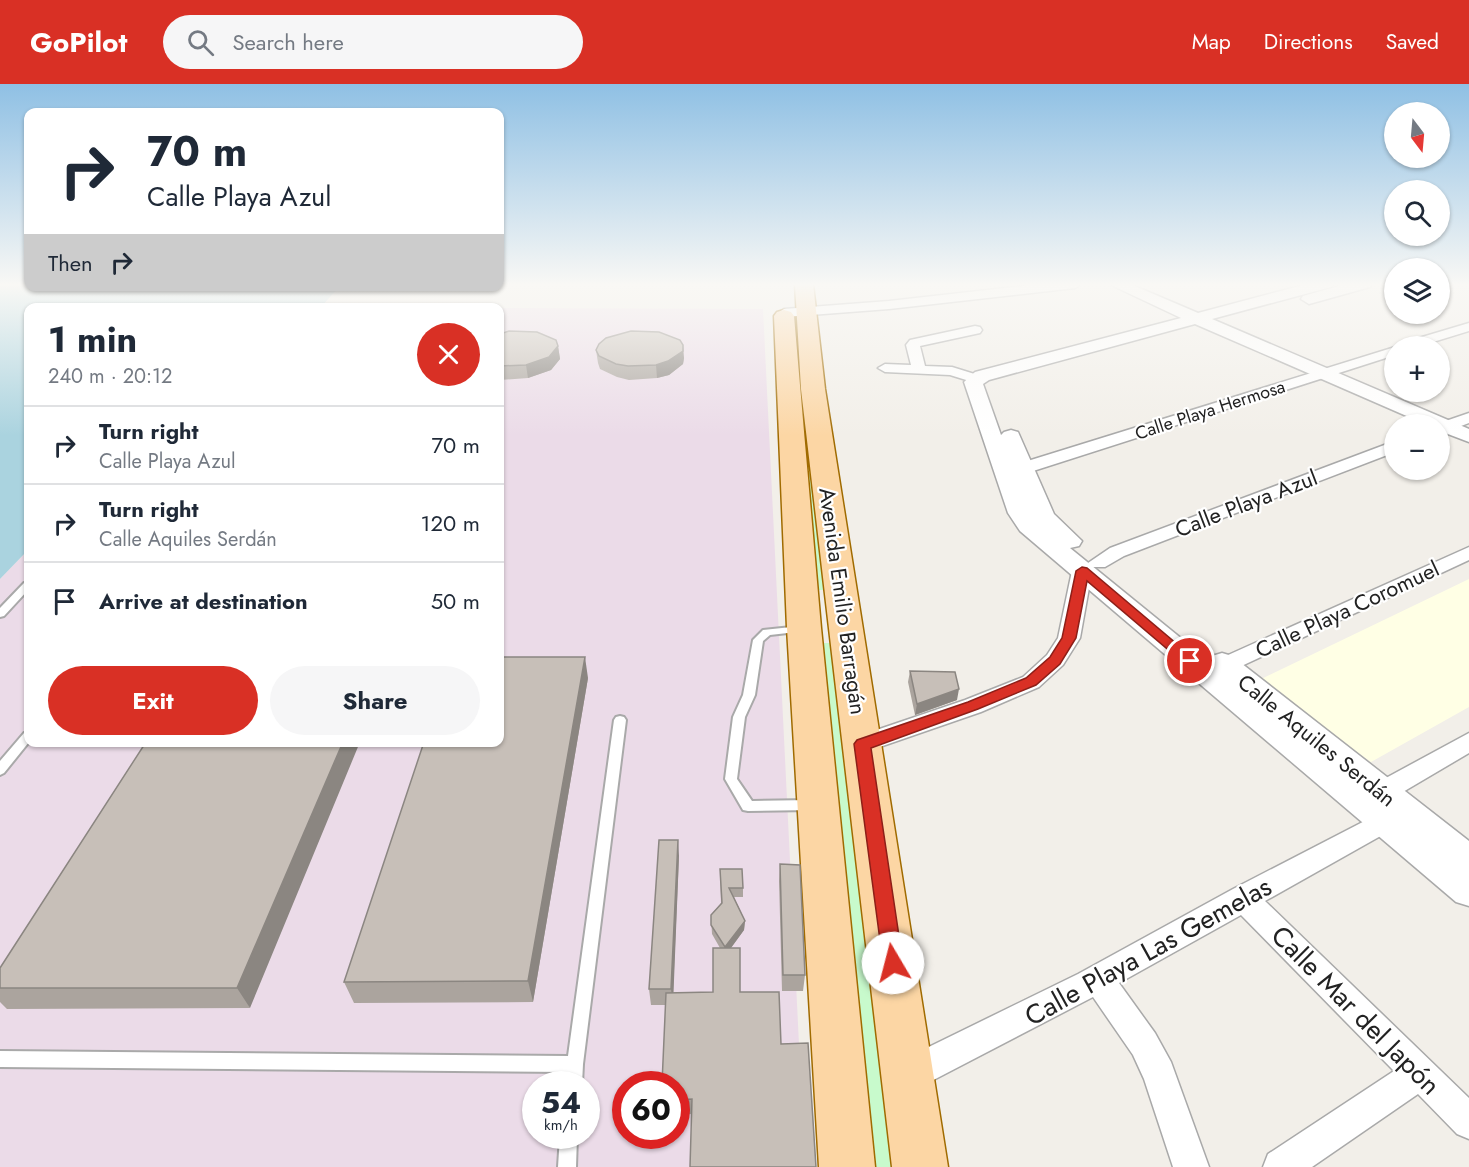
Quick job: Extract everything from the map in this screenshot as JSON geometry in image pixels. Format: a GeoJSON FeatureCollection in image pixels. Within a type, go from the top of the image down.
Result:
{"type":"FeatureCollection","features":[{"type":"Feature","properties":{"kind":"main road","name":"Avenida Emilio Barragán"},"geometry":{"type":"LineString","coordinates":[[795,335],[804,622],[847,1167]]}},
{"type":"Feature","properties":{"kind":"main road","name":"Avenida Emilio Barragán"},"geometry":{"type":"LineString","coordinates":[[802,335],[813,388],[846,616],[920,1167]]}},
{"type":"Feature","properties":{"kind":"main road"},"geometry":{"type":"LineString","coordinates":[[804,622],[846,616]]}},
{"type":"Feature","properties":{"kind":"street"},"geometry":{"type":"LineString","coordinates":[[919,368],[913,345],[915,343],[954,335]]}},
{"type":"Feature","properties":{"kind":"street","name":"Calle Aquiles Serdán"},"geometry":{"type":"LineString","coordinates":[[1027,503],[974,389],[973,382],[976,379],[1155,335]]}},
{"type":"Feature","properties":{"kind":"street","name":"Calle Aquiles Serdán"},"geometry":{"type":"LineString","coordinates":[[1162,335],[998,383],[993,391],[1024,468],[1028,526],[1090,567],[1225,666],[1384,822],[1469,891]]}},
{"type":"Feature","properties":{"kind":"street"},"geometry":{"type":"LineString","coordinates":[[1222,335],[1405,414]]}},
{"type":"Feature","properties":{"kind":"street","name":"Calle Playa Hermosa"},"geometry":{"type":"LineString","coordinates":[[1024,468],[1384,355]]}},
{"type":"Feature","properties":{"kind":"street"},"geometry":{"type":"LineString","coordinates":[[885,368],[952,371],[976,379]]}},
{"type":"Feature","properties":{"kind":"street"},"geometry":{"type":"LineString","coordinates":[[1317,376],[1397,414]]}},
{"type":"Feature","properties":{"kind":"street"},"geometry":{"type":"LineString","coordinates":[[1450,426],[1469,418]]}},
{"type":"Feature","properties":{"kind":"street"},"geometry":{"type":"LineString","coordinates":[[1450,432],[1469,436]]}},
{"type":"Feature","properties":{"kind":"street"},"geometry":{"type":"LineString","coordinates":[[1450,435],[1469,446]]}},
{"type":"Feature","properties":{"kind":"street","name":"Calle Playa Azul"},"geometry":{"type":"LineString","coordinates":[[1090,567],[1117,552],[1384,450]]}},
{"type":"Feature","properties":{"kind":"street","name":"Calle Playa Coromuel"},"geometry":{"type":"LineString","coordinates":[[1225,666],[1469,553]]}},
{"type":"Feature","properties":{"kind":"street"},"geometry":{"type":"LineString","coordinates":[[862,744],[973,706],[1031,682],[1055,660],[1069,638],[1090,567]]}},
{"type":"Feature","properties":{"kind":"street","name":"Calle Aquiles Serdán"},"geometry":{"type":"LineString","coordinates":[[1090,567],[1293,733],[1382,792],[1469,861]]}},
{"type":"Feature","properties":{"kind":"street"},"geometry":{"type":"LineString","coordinates":[[1382,792],[1469,742]]}},
{"type":"Feature","properties":{"kind":"street","name":"Calle Playa Las Gemelas"},"geometry":{"type":"LineString","coordinates":[[908,1075],[1099,981],[1243,898],[1384,822]]}},
{"type":"Feature","properties":{"kind":"street","name":"Calle Mar del Japón"},"geometry":{"type":"LineString","coordinates":[[1243,898],[1469,1122]]}},
{"type":"Feature","properties":{"kind":"street"},"geometry":{"type":"LineString","coordinates":[[1099,981],[1144,1044],[1159,1074],[1191,1167]]}},
{"type":"Feature","properties":{"kind":"street"},"geometry":{"type":"LineString","coordinates":[[1281,1167],[1420,1073]]}},
{"type":"Feature","properties":{"kind":"lane"},"geometry":{"type":"LineString","coordinates":[[0,614],[24,589]]}},
{"type":"Feature","properties":{"kind":"lane"},"geometry":{"type":"LineString","coordinates":[[804,622],[767,632],[758,640],[748,695],[739,717],[730,779],[748,806],[818,805]]}},
{"type":"Feature","properties":{"kind":"lane"},"geometry":{"type":"LineString","coordinates":[[575,1071],[620,720]]}},
{"type":"Feature","properties":{"kind":"lane"},"geometry":{"type":"LineString","coordinates":[[0,770],[24,741]]}},
{"type":"Feature","properties":{"kind":"lane"},"geometry":{"type":"LineString","coordinates":[[0,1059],[575,1064]]}},
{"type":"Feature","properties":{"kind":"lane"},"geometry":{"type":"LineString","coordinates":[[567,1167],[568,1149]]}},
{"type":"Feature","properties":{"kind":"shaded area"},"geometry":{"type":"Polygon","coordinates":[[[504,335],[764,335],[805,1167],[0,1167],[0,579],[24,554],[24,747],[504,747],[504,335]]]}},
{"type":"Feature","properties":{"kind":"shaded area"},"geometry":{"type":"Polygon","coordinates":[[[1469,579],[1469,707],[1371,762],[1257,681],[1469,579]]]}},
{"type":"Feature","properties":{"kind":"green space"},"geometry":{"type":"Polygon","coordinates":[[[802,340],[834,590],[819,590],[795,341],[802,340]]]}},
{"type":"Feature","properties":{"kind":"green space"},"geometry":{"type":"Polygon","coordinates":[[[823,643],[837,643],[899,1167],[873,1167],[823,643]]]}},
{"type":"Feature","properties":{"kind":"water"},"geometry":{"type":"Polygon","coordinates":[[[0,335],[24,335],[24,554],[0,579],[0,335]]]}},
{"type":"Feature","properties":{"kind":"building"},"geometry":{"type":"Polygon","coordinates":[[[504,335],[543,335],[556,340],[558,346],[549,357],[526,365],[504,366],[504,335]]]}},
{"type":"Feature","properties":{"kind":"building"},"geometry":{"type":"Polygon","coordinates":[[[618,335],[666,335],[680,340],[683,351],[668,361],[656,365],[616,364],[599,356],[596,350],[606,338],[618,335]]]}},
{"type":"Feature","properties":{"kind":"building"},"geometry":{"type":"Polygon","coordinates":[[[504,657],[585,657],[528,981],[344,982],[422,747],[504,747],[504,657]]]}},
{"type":"Feature","properties":{"kind":"building"},"geometry":{"type":"Polygon","coordinates":[[[910,671],[955,672],[959,689],[917,704],[910,671]]]}},
{"type":"Feature","properties":{"kind":"building"},"geometry":{"type":"Polygon","coordinates":[[[143,747],[341,747],[237,988],[0,988],[0,968],[143,747]]]}},
{"type":"Feature","properties":{"kind":"building"},"geometry":{"type":"Polygon","coordinates":[[[659,840],[678,840],[671,989],[649,989],[659,840]]]}},
{"type":"Feature","properties":{"kind":"building"},"geometry":{"type":"Polygon","coordinates":[[[780,864],[800,865],[805,975],[783,975],[780,864]]]}},
{"type":"Feature","properties":{"kind":"building"},"geometry":{"type":"Polygon","coordinates":[[[720,869],[742,869],[743,888],[729,888],[745,921],[725,947],[711,925],[711,915],[722,903],[720,869]]]}},
{"type":"Feature","properties":{"kind":"building"},"geometry":{"type":"Polygon","coordinates":[[[713,948],[740,948],[740,992],[779,992],[781,1044],[808,1043],[816,1167],[690,1167],[692,1099],[690,1099],[690,1071],[663,1071],[666,993],[713,992],[713,948]]]}},
{"type":"Feature","properties":{"kind":"route"},"geometry":{"type":"LineString","coordinates":[[893,963],[862,744],[973,706],[1031,682],[1055,660],[1069,638],[1082,571],[1190,661]]}}]}
